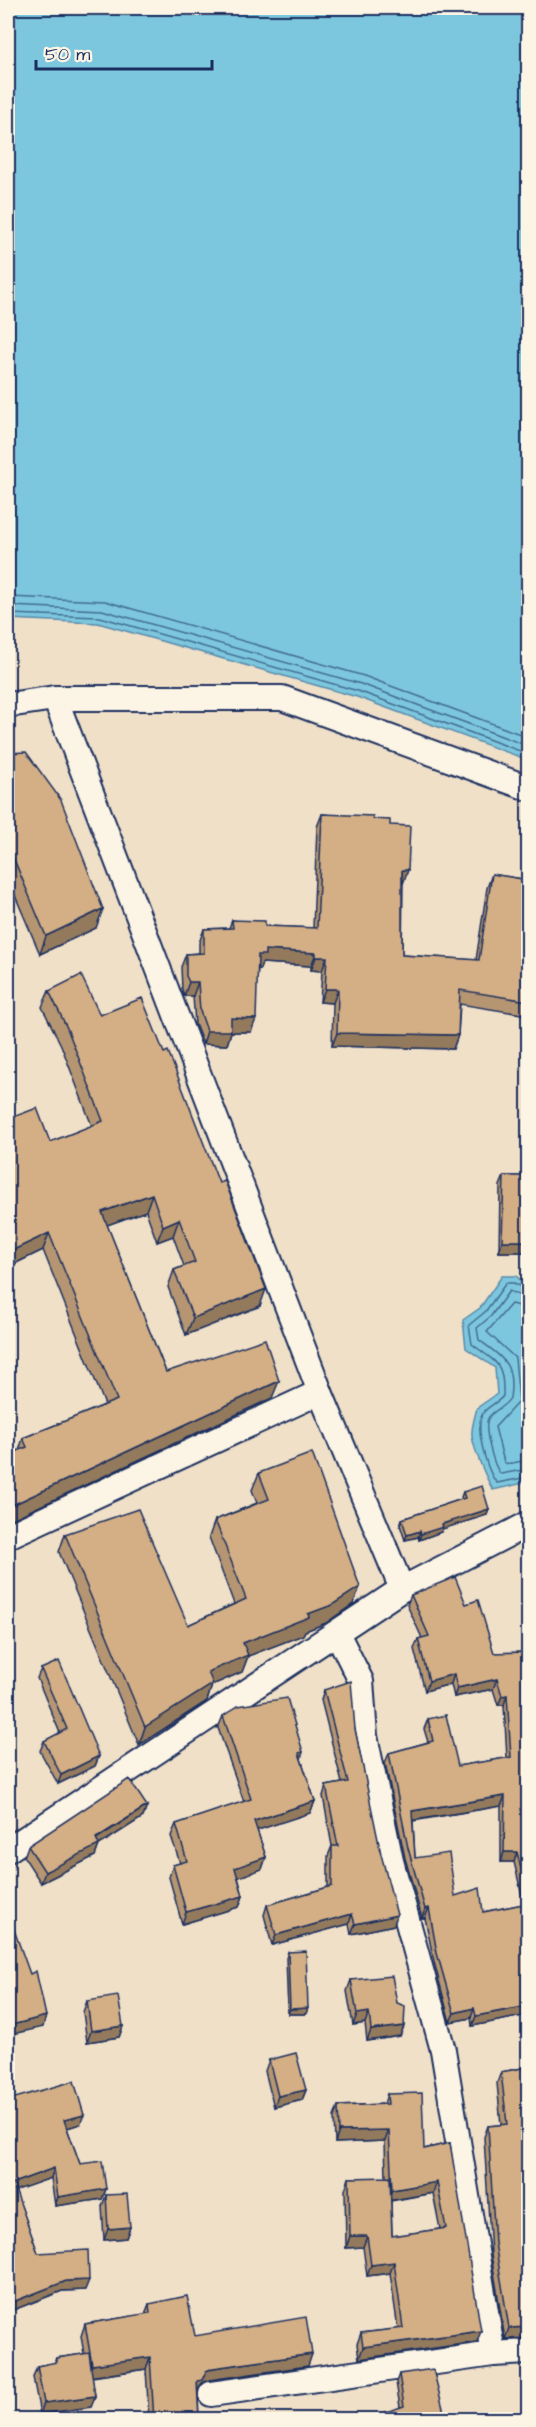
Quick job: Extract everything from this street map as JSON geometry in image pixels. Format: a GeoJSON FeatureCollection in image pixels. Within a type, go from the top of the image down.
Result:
{"type":"FeatureCollection","features":[{"type":"Feature","properties":{"kind":"street"},"geometry":{"type":"LineString","coordinates":[[55,698],[320,1392],[402,1589]]}},
{"type":"Feature","properties":{"kind":"street"},"geometry":{"type":"LineString","coordinates":[[8,705],[55,698],[282,698],[528,788]]}},
{"type":"Feature","properties":{"kind":"street"},"geometry":{"type":"LineString","coordinates":[[8,1536],[320,1392]]}},
{"type":"Feature","properties":{"kind":"street"},"geometry":{"type":"LineString","coordinates":[[8,1850],[402,1589],[528,1524]]}},
{"type":"Feature","properties":{"kind":"street"},"geometry":{"type":"LineString","coordinates":[[338,1633],[361,1681],[365,1736],[391,1861],[443,2049],[493,2354]]}},
{"type":"Feature","properties":{"kind":"street"},"geometry":{"type":"LineString","coordinates":[[211,2394],[493,2354],[528,2352]]}},
{"type":"Feature","properties":{"kind":"water"},"geometry":{"type":"Polygon","coordinates":[[[8,8],[528,8],[528,760],[357,697],[98,623],[8,619],[8,8]]]}},
{"type":"Feature","properties":{"kind":"water"},"geometry":{"type":"Polygon","coordinates":[[[502,1276],[516,1276],[528,1287],[528,1482],[493,1490],[478,1456],[472,1433],[477,1408],[497,1394],[495,1368],[466,1348],[463,1320],[480,1308],[502,1276]]]}},
{"type":"Feature","properties":{"kind":"building"},"geometry":{"type":"Polygon","coordinates":[[[26,752],[61,800],[103,909],[46,936],[8,845],[8,753],[26,752]]]}},
{"type":"Feature","properties":{"kind":"building"},"geometry":{"type":"Polygon","coordinates":[[[322,814],[373,816],[373,819],[390,820],[390,825],[410,826],[408,870],[402,870],[402,955],[479,960],[492,874],[528,880],[528,1001],[460,990],[458,1035],[337,1033],[338,989],[325,989],[327,957],[316,957],[316,953],[265,950],[265,955],[258,955],[256,1019],[231,1018],[231,1031],[207,1031],[200,1011],[198,982],[189,982],[186,976],[186,954],[204,953],[204,929],[233,928],[232,920],[265,921],[265,926],[317,928],[322,814]]]}},
{"type":"Feature","properties":{"kind":"building"},"geometry":{"type":"Polygon","coordinates":[[[81,975],[100,1015],[142,998],[164,1053],[168,1051],[219,1183],[225,1181],[266,1289],[193,1318],[174,1270],[195,1262],[179,1219],[163,1226],[152,1194],[102,1212],[166,1372],[265,1339],[279,1381],[8,1507],[8,1455],[27,1447],[23,1438],[117,1400],[49,1233],[9,1252],[8,1248],[8,1119],[37,1108],[50,1142],[103,1121],[67,1028],[49,991],[81,975]]]}},
{"type":"Feature","properties":{"kind":"building"},"geometry":{"type":"Polygon","coordinates":[[[504,1176],[528,1176],[528,1241],[502,1241],[504,1176]]]}},
{"type":"Feature","properties":{"kind":"building"},"geometry":{"type":"Polygon","coordinates":[[[312,1453],[360,1587],[332,1605],[308,1614],[309,1617],[243,1643],[248,1655],[208,1672],[213,1684],[145,1727],[65,1534],[138,1509],[188,1625],[246,1599],[215,1520],[269,1499],[259,1473],[312,1453]]]}},
{"type":"Feature","properties":{"kind":"building"},"geometry":{"type":"Polygon","coordinates":[[[482,1486],[489,1509],[442,1524],[443,1527],[421,1534],[420,1531],[407,1535],[402,1519],[465,1498],[463,1492],[482,1486]]]}},
{"type":"Feature","properties":{"kind":"building"},"geometry":{"type":"Polygon","coordinates":[[[455,1577],[466,1604],[478,1600],[494,1653],[528,1652],[528,1898],[517,1852],[504,1852],[505,1796],[412,1811],[415,1858],[449,1853],[455,1896],[480,1888],[483,1912],[528,1903],[528,2006],[476,2016],[474,2008],[454,2013],[437,1953],[429,1908],[425,1909],[408,1848],[389,1753],[433,1741],[428,1719],[446,1715],[458,1766],[511,1757],[507,1695],[502,1696],[497,1679],[457,1688],[454,1674],[429,1681],[418,1639],[429,1636],[411,1595],[455,1577]]]}},
{"type":"Feature","properties":{"kind":"building"},"geometry":{"type":"Polygon","coordinates":[[[59,1661],[99,1756],[61,1775],[44,1741],[67,1729],[41,1669],[59,1661]]]}},
{"type":"Feature","properties":{"kind":"building"},"geometry":{"type":"Polygon","coordinates":[[[351,1681],[355,1729],[381,1854],[397,1915],[355,1924],[352,1914],[276,1935],[267,1905],[332,1886],[332,1846],[338,1846],[326,1786],[348,1782],[324,1690],[351,1681]]]}},
{"type":"Feature","properties":{"kind":"building"},"geometry":{"type":"Polygon","coordinates":[[[287,1698],[303,1752],[299,1753],[315,1801],[254,1821],[266,1857],[235,1868],[243,1896],[186,1912],[173,1865],[187,1861],[176,1824],[251,1799],[223,1716],[238,1706],[287,1698]]]}},
{"type":"Feature","properties":{"kind":"building"},"geometry":{"type":"Polygon","coordinates":[[[129,1779],[147,1806],[96,1838],[99,1845],[45,1872],[28,1846],[129,1779]]]}},
{"type":"Feature","properties":{"kind":"building"},"geometry":{"type":"Polygon","coordinates":[[[8,1913],[30,1974],[36,1971],[46,2016],[8,2026],[8,1913]]]}},
{"type":"Feature","properties":{"kind":"building"},"geometry":{"type":"Polygon","coordinates":[[[306,1951],[308,2008],[290,2009],[288,1952],[306,1951]]]}},
{"type":"Feature","properties":{"kind":"building"},"geometry":{"type":"Polygon","coordinates":[[[392,1976],[397,2003],[405,2006],[404,2026],[371,2030],[369,2012],[357,2014],[351,1980],[392,1976]]]}},
{"type":"Feature","properties":{"kind":"building"},"geometry":{"type":"Polygon","coordinates":[[[118,1996],[123,2026],[91,2031],[87,2001],[118,1996]]]}},
{"type":"Feature","properties":{"kind":"building"},"geometry":{"type":"Polygon","coordinates":[[[296,2053],[306,2090],[278,2096],[269,2060],[296,2053]]]}},
{"type":"Feature","properties":{"kind":"building"},"geometry":{"type":"Polygon","coordinates":[[[528,2067],[528,2327],[509,2328],[495,2243],[488,2126],[507,2124],[501,2072],[528,2067]]]}},
{"type":"Feature","properties":{"kind":"building"},"geometry":{"type":"Polygon","coordinates":[[[74,2081],[84,2115],[64,2120],[80,2164],[102,2161],[106,2189],[58,2197],[54,2168],[13,2183],[38,2253],[88,2250],[89,2280],[66,2281],[10,2303],[8,2297],[8,2100],[74,2081]]]}},
{"type":"Feature","properties":{"kind":"building"},"geometry":{"type":"Polygon","coordinates":[[[422,2093],[424,2149],[450,2143],[481,2331],[363,2347],[361,2333],[403,2328],[394,2262],[371,2265],[367,2236],[350,2236],[349,2178],[390,2177],[392,2236],[446,2228],[437,2182],[392,2190],[389,2130],[339,2131],[338,2106],[388,2104],[387,2094],[422,2093]]]}},
{"type":"Feature","properties":{"kind":"building"},"geometry":{"type":"Polygon","coordinates":[[[127,2194],[130,2227],[108,2229],[106,2195],[127,2194]]]}},
{"type":"Feature","properties":{"kind":"building"},"geometry":{"type":"Polygon","coordinates":[[[187,2296],[195,2336],[306,2317],[312,2354],[213,2368],[206,2371],[202,2380],[197,2381],[199,2420],[154,2420],[150,2357],[92,2365],[85,2324],[150,2313],[149,2304],[187,2296]]]}},
{"type":"Feature","properties":{"kind":"building"},"geometry":{"type":"Polygon","coordinates":[[[89,2353],[95,2396],[44,2403],[37,2366],[57,2362],[57,2358],[89,2353]]]}},
{"type":"Feature","properties":{"kind":"building"},"geometry":{"type":"Polygon","coordinates":[[[433,2369],[446,2420],[362,2420],[404,2406],[399,2374],[433,2369]]]}}]}
